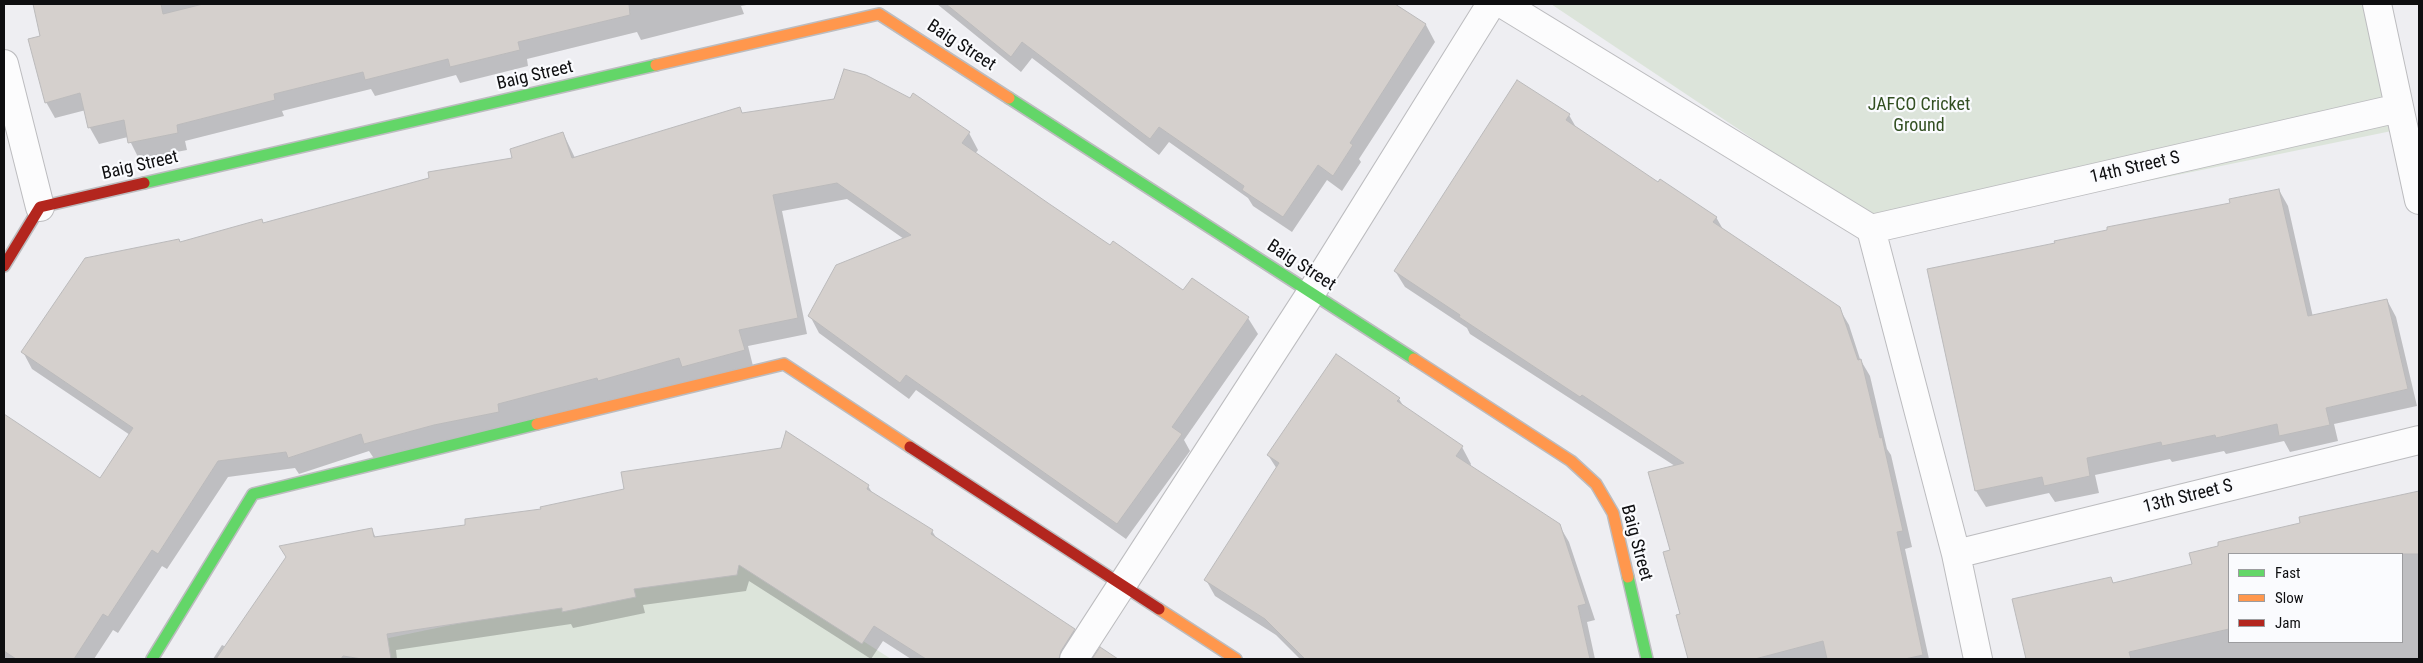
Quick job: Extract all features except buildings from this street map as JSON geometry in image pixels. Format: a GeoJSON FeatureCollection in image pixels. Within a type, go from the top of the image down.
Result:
{"type":"FeatureCollection","features":[{"type":"Feature","properties":{"kind":"street"},"geometry":{"type":"LineString","coordinates":[[1074,659],[1312,293],[1491,4]]}},
{"type":"Feature","properties":{"kind":"street"},"geometry":{"type":"LineString","coordinates":[[1503,4],[1871,229],[1956,554],[1978,659]]}},
{"type":"Feature","properties":{"kind":"street"},"geometry":{"type":"LineString","coordinates":[[2377,4],[2419,200]]}},
{"type":"Feature","properties":{"kind":"street","name":"Baig Street"},"geometry":{"type":"LineString","coordinates":[[40,207],[878,9],[1571,461],[1596,484],[1613,512],[1648,659]]}},
{"type":"Feature","properties":{"kind":"street"},"geometry":{"type":"LineString","coordinates":[[4,64],[40,207],[4,266]]}},
{"type":"Feature","properties":{"kind":"street","name":"14th Street S"},"geometry":{"type":"LineString","coordinates":[[1871,229],[2399,108]]}},
{"type":"Feature","properties":{"kind":"street"},"geometry":{"type":"LineString","coordinates":[[152,659],[253,494],[784,364],[1236,659]]}},
{"type":"Feature","properties":{"kind":"street","name":"13th Street S"},"geometry":{"type":"LineString","coordinates":[[1956,554],[2419,440]]}},
{"type":"Feature","properties":{"kind":"green space","name":"JAFCO Cricket Ground"},"geometry":{"type":"Polygon","coordinates":[[[1551,4],[2385,4],[2416,126],[1894,233],[1551,4]]]}},
{"type":"Feature","properties":{"kind":"green space"},"geometry":{"type":"Polygon","coordinates":[[[744,564],[891,659],[364,659],[374,641],[744,564]]]}},
{"type":"Feature","properties":{"kind":"traffic: fast"},"geometry":{"type":"LineString","coordinates":[[144,183],[656,65]]}},
{"type":"Feature","properties":{"kind":"traffic: fast"},"geometry":{"type":"LineString","coordinates":[[1009,98],[1414,359]]}},
{"type":"Feature","properties":{"kind":"traffic: fast"},"geometry":{"type":"LineString","coordinates":[[152,659],[253,494],[537,424]]}},
{"type":"Feature","properties":{"kind":"traffic: fast"},"geometry":{"type":"LineString","coordinates":[[1628,577],[1647,659]]}},
{"type":"Feature","properties":{"kind":"traffic: slow"},"geometry":{"type":"LineString","coordinates":[[656,65],[879,14],[1009,98]]}},
{"type":"Feature","properties":{"kind":"traffic: slow"},"geometry":{"type":"LineString","coordinates":[[1414,359],[1571,461],[1596,484],[1613,513],[1628,577]]}},
{"type":"Feature","properties":{"kind":"traffic: slow"},"geometry":{"type":"LineString","coordinates":[[537,424],[784,364],[910,447]]}},
{"type":"Feature","properties":{"kind":"traffic: slow"},"geometry":{"type":"LineString","coordinates":[[1159,609],[1236,659]]}},
{"type":"Feature","properties":{"kind":"traffic: jam"},"geometry":{"type":"LineString","coordinates":[[4,266],[40,207],[144,183]]}},
{"type":"Feature","properties":{"kind":"traffic: jam"},"geometry":{"type":"LineString","coordinates":[[910,447],[1159,609]]}}]}
